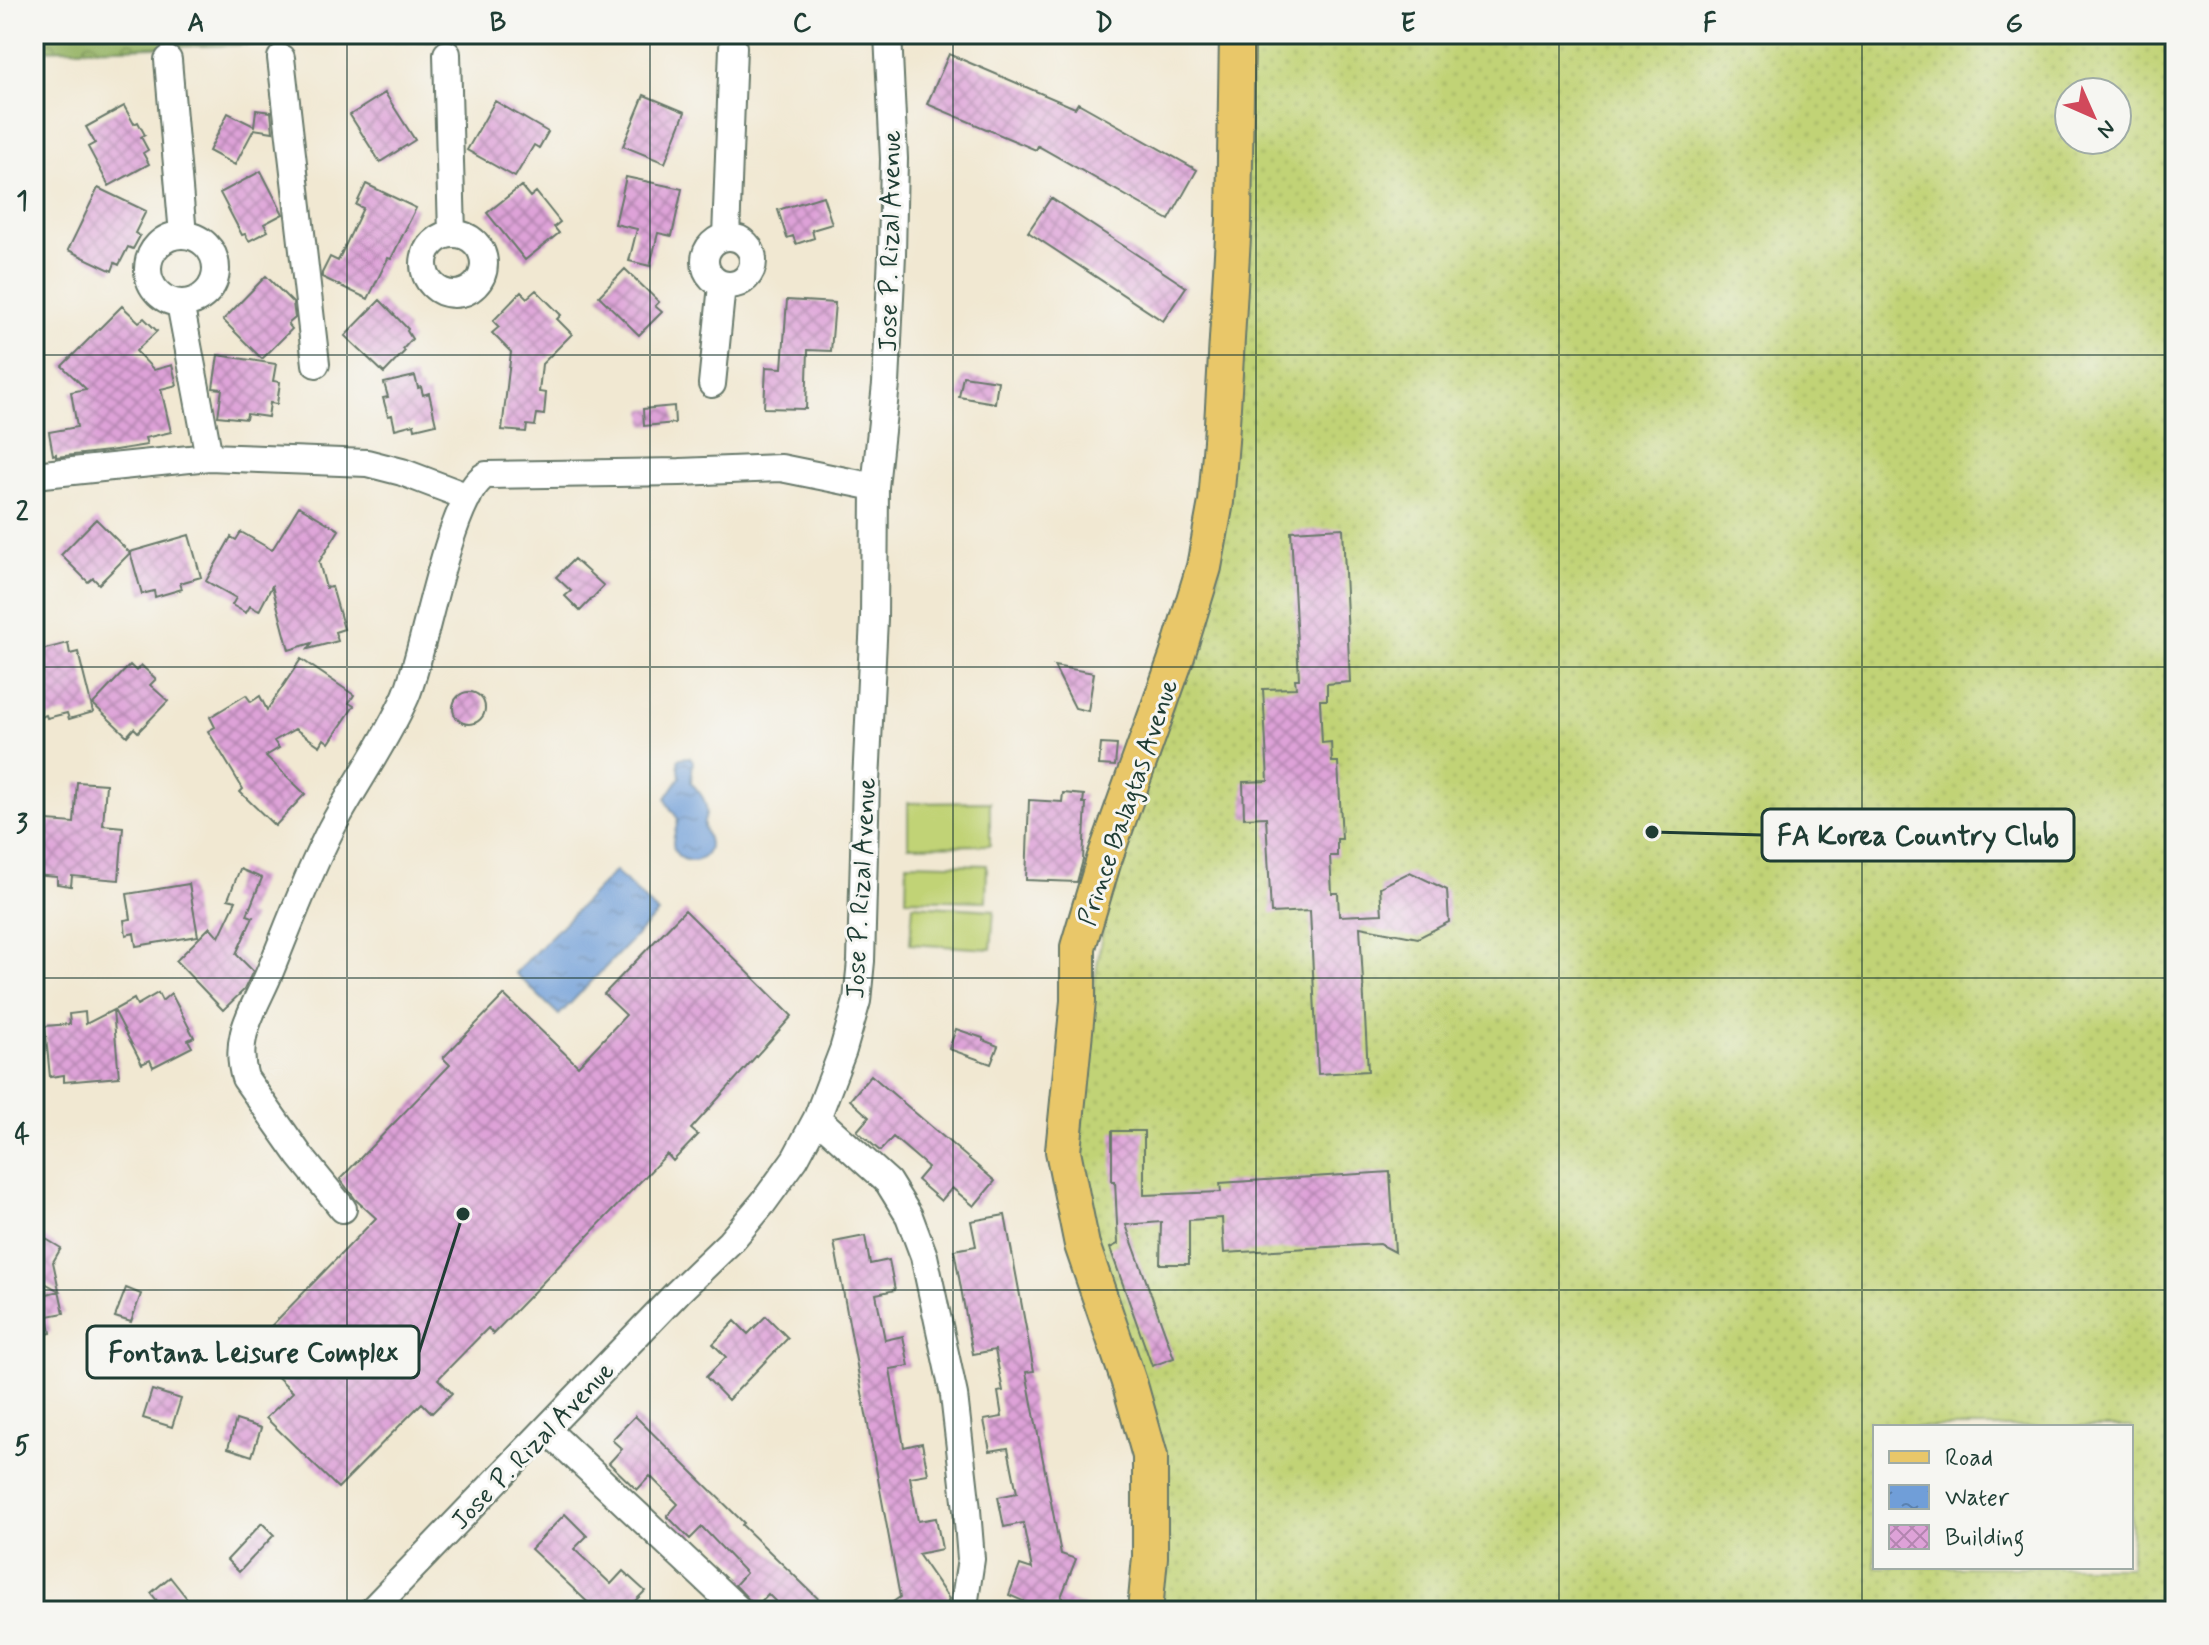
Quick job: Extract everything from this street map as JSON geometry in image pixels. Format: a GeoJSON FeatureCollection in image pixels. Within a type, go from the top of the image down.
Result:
{"type":"FeatureCollection","features":[{"type":"Feature","properties":{"kind":"main road","name":"Prince Balagtas Avenue"},"geometry":{"type":"LineString","coordinates":[[1145,1611],[1150,1557],[1150,1456],[1130,1385],[1082,1245],[1063,1151],[1078,1001],[1078,947],[1104,860],[1186,626],[1204,567],[1216,502],[1234,220],[1237,34]]}},
{"type":"Feature","properties":{"kind":"street","name":"Jose P. Rizal Avenue"},"geometry":{"type":"LineString","coordinates":[[377,1609],[678,1292],[730,1242],[763,1203],[795,1159],[817,1118],[843,1050],[857,1001],[861,961],[874,619],[875,487],[886,384],[893,207],[888,34]]}},
{"type":"Feature","properties":{"kind":"street"},"geometry":{"type":"LineString","coordinates":[[726,237],[733,47]]}},
{"type":"Feature","properties":{"kind":"street"},"geometry":{"type":"LineString","coordinates":[[447,54],[452,234]]}},
{"type":"Feature","properties":{"kind":"street"},"geometry":{"type":"LineString","coordinates":[[281,58],[316,364]]}},
{"type":"Feature","properties":{"kind":"street"},"geometry":{"type":"LineString","coordinates":[[168,60],[183,235]]}},
{"type":"Feature","properties":{"kind":"street"},"geometry":{"type":"LineString","coordinates":[[183,235],[207,246],[212,253],[215,270],[210,287],[204,294],[180,303],[156,292],[148,267],[149,259],[159,244],[183,235]]}},
{"type":"Feature","properties":{"kind":"street"},"geometry":{"type":"LineString","coordinates":[[726,237],[741,241],[751,253],[753,261],[747,277],[731,285],[714,281],[708,274],[705,259],[712,245],[726,237]]}},
{"type":"Feature","properties":{"kind":"street"},"geometry":{"type":"LineString","coordinates":[[712,384],[722,285]]}},
{"type":"Feature","properties":{"kind":"street"},"geometry":{"type":"LineString","coordinates":[[180,303],[209,457]]}},
{"type":"Feature","properties":{"kind":"street"},"geometry":{"type":"LineString","coordinates":[[34,475],[209,457],[367,463],[402,472],[468,497]]}},
{"type":"Feature","properties":{"kind":"street"},"geometry":{"type":"LineString","coordinates":[[343,1209],[300,1156],[245,1078],[240,1047],[247,1021],[270,973],[300,894],[332,828],[407,693],[450,541],[468,497],[480,479],[486,475],[781,468],[875,487]]}},
{"type":"Feature","properties":{"kind":"street"},"geometry":{"type":"LineString","coordinates":[[817,1118],[888,1182],[909,1216],[924,1256],[954,1395],[967,1510],[971,1559],[961,1611]]}},
{"type":"Feature","properties":{"kind":"street"},"geometry":{"type":"LineString","coordinates":[[547,1430],[740,1611]]}},
{"type":"Feature","properties":{"kind":"green space"},"geometry":{"type":"Polygon","coordinates":[[[34,34],[680,34],[34,50],[34,34]]]}},
{"type":"Feature","properties":{"kind":"green space"},"geometry":{"type":"Polygon","coordinates":[[[1251,34],[2175,34],[2175,1611],[1158,1611],[1163,1511],[1078,1169],[1090,1012],[1105,915],[1118,861],[1219,571],[1251,34]]]}},
{"type":"Feature","properties":{"kind":"green space"},"geometry":{"type":"Polygon","coordinates":[[[990,802],[990,845],[908,846],[908,803],[990,802]]]}},
{"type":"Feature","properties":{"kind":"green space"},"geometry":{"type":"Polygon","coordinates":[[[907,863],[987,865],[986,901],[906,899],[907,863]]]}},
{"type":"Feature","properties":{"kind":"green space"},"geometry":{"type":"Polygon","coordinates":[[[913,905],[994,910],[991,949],[910,944],[913,905]]]}},
{"type":"Feature","properties":{"kind":"water"},"geometry":{"type":"Polygon","coordinates":[[[690,757],[693,761],[691,782],[706,805],[704,824],[709,845],[703,857],[691,861],[678,856],[675,850],[673,840],[678,819],[666,798],[680,777],[678,761],[690,757]]]}},
{"type":"Feature","properties":{"kind":"water"},"geometry":{"type":"Polygon","coordinates":[[[615,871],[658,913],[559,1015],[515,973],[615,871]]]}},
{"type":"Feature","properties":{"kind":"building"},"geometry":{"type":"Polygon","coordinates":[[[949,54],[1075,108],[1078,103],[1197,170],[1169,220],[1038,146],[1036,150],[927,104],[949,54]]]}},
{"type":"Feature","properties":{"kind":"building"},"geometry":{"type":"Polygon","coordinates":[[[385,93],[415,140],[380,162],[350,115],[385,93]]]}},
{"type":"Feature","properties":{"kind":"building"},"geometry":{"type":"Polygon","coordinates":[[[644,95],[685,112],[665,163],[623,146],[644,95]]]}},
{"type":"Feature","properties":{"kind":"building"},"geometry":{"type":"Polygon","coordinates":[[[495,101],[548,132],[539,148],[534,145],[515,177],[467,150],[495,101]]]}},
{"type":"Feature","properties":{"kind":"building"},"geometry":{"type":"Polygon","coordinates":[[[124,106],[134,124],[138,122],[145,135],[141,137],[148,150],[143,153],[149,164],[109,186],[88,147],[95,143],[86,127],[124,106]]]}},
{"type":"Feature","properties":{"kind":"building"},"geometry":{"type":"Polygon","coordinates":[[[256,110],[271,112],[273,132],[254,129],[235,165],[209,151],[228,113],[254,126],[256,110]]]}},
{"type":"Feature","properties":{"kind":"building"},"geometry":{"type":"Polygon","coordinates":[[[261,171],[283,214],[264,224],[268,231],[249,241],[245,234],[242,235],[220,193],[261,171]]]}},
{"type":"Feature","properties":{"kind":"building"},"geometry":{"type":"Polygon","coordinates":[[[626,177],[682,189],[672,236],[658,233],[650,266],[629,261],[637,229],[615,224],[626,177]]]}},
{"type":"Feature","properties":{"kind":"building"},"geometry":{"type":"Polygon","coordinates":[[[366,184],[416,208],[368,299],[322,277],[330,257],[338,261],[363,208],[356,205],[366,184]]]}},
{"type":"Feature","properties":{"kind":"building"},"geometry":{"type":"Polygon","coordinates":[[[521,186],[530,197],[536,192],[560,222],[554,227],[559,233],[525,260],[487,213],[521,186]]]}},
{"type":"Feature","properties":{"kind":"building"},"geometry":{"type":"Polygon","coordinates":[[[98,188],[146,211],[135,233],[140,236],[133,249],[128,247],[119,265],[115,263],[112,271],[68,250],[98,188]]]}},
{"type":"Feature","properties":{"kind":"building"},"geometry":{"type":"Polygon","coordinates":[[[823,196],[832,224],[812,230],[814,238],[796,244],[793,236],[787,238],[778,210],[823,196]]]}},
{"type":"Feature","properties":{"kind":"building"},"geometry":{"type":"Polygon","coordinates":[[[1051,198],[1186,287],[1163,321],[1028,232],[1051,198]]]}},
{"type":"Feature","properties":{"kind":"building"},"geometry":{"type":"Polygon","coordinates":[[[625,269],[659,302],[655,306],[662,312],[639,335],[599,296],[625,269]]]}},
{"type":"Feature","properties":{"kind":"building"},"geometry":{"type":"Polygon","coordinates":[[[266,276],[293,303],[295,318],[288,324],[292,329],[262,359],[223,320],[266,276]]]}},
{"type":"Feature","properties":{"kind":"building"},"geometry":{"type":"Polygon","coordinates":[[[536,290],[561,315],[557,319],[572,334],[542,364],[539,392],[546,393],[544,415],[537,414],[535,426],[527,425],[526,432],[502,430],[511,352],[492,333],[499,327],[493,321],[521,292],[527,298],[536,290]]]}},
{"type":"Feature","properties":{"kind":"building"},"geometry":{"type":"Polygon","coordinates":[[[380,300],[408,329],[412,339],[384,373],[345,336],[380,300]]]}},
{"type":"Feature","properties":{"kind":"building"},"geometry":{"type":"Polygon","coordinates":[[[787,300],[835,303],[831,351],[808,350],[806,409],[764,408],[766,367],[782,368],[787,300]]]}},
{"type":"Feature","properties":{"kind":"building"},"geometry":{"type":"Polygon","coordinates":[[[122,306],[139,322],[144,318],[157,331],[136,351],[154,370],[172,365],[177,385],[161,389],[171,432],[145,438],[147,445],[56,457],[49,432],[77,427],[71,392],[86,389],[62,366],[122,306]]]}},
{"type":"Feature","properties":{"kind":"building"},"geometry":{"type":"Polygon","coordinates":[[[218,355],[276,364],[273,381],[280,382],[277,404],[270,403],[268,417],[247,414],[246,419],[218,416],[222,389],[213,388],[218,355]]]}},
{"type":"Feature","properties":{"kind":"building"},"geometry":{"type":"Polygon","coordinates":[[[415,376],[423,395],[429,393],[436,424],[415,429],[414,424],[395,429],[383,398],[388,397],[384,383],[415,376]]]}},
{"type":"Feature","properties":{"kind":"building"},"geometry":{"type":"Polygon","coordinates":[[[963,376],[998,381],[995,403],[959,397],[963,376]]]}},
{"type":"Feature","properties":{"kind":"building"},"geometry":{"type":"Polygon","coordinates":[[[674,406],[675,423],[644,426],[643,409],[674,406]]]}},
{"type":"Feature","properties":{"kind":"building"},"geometry":{"type":"Polygon","coordinates":[[[299,506],[339,530],[319,562],[326,588],[332,587],[344,629],[335,632],[338,641],[308,649],[312,643],[289,650],[272,586],[259,611],[250,606],[246,613],[232,605],[236,598],[206,581],[231,537],[236,540],[241,532],[272,550],[299,506]]]}},
{"type":"Feature","properties":{"kind":"building"},"geometry":{"type":"Polygon","coordinates":[[[96,519],[130,553],[99,584],[93,578],[88,582],[61,555],[96,519]]]}},
{"type":"Feature","properties":{"kind":"building"},"geometry":{"type":"Polygon","coordinates":[[[1343,528],[1350,682],[1327,684],[1327,700],[1320,700],[1322,743],[1331,742],[1332,762],[1338,762],[1342,839],[1337,839],[1337,856],[1330,856],[1332,893],[1338,893],[1339,916],[1382,914],[1380,887],[1410,872],[1447,890],[1449,922],[1418,938],[1360,927],[1368,1071],[1318,1074],[1310,911],[1271,913],[1266,817],[1244,818],[1243,782],[1268,781],[1263,689],[1296,688],[1295,679],[1299,679],[1291,531],[1343,528]]]}},
{"type":"Feature","properties":{"kind":"building"},"geometry":{"type":"Polygon","coordinates":[[[189,535],[201,577],[180,583],[182,589],[155,597],[154,591],[142,594],[130,552],[189,535]]]}},
{"type":"Feature","properties":{"kind":"building"},"geometry":{"type":"Polygon","coordinates":[[[574,559],[604,586],[580,611],[565,596],[571,591],[556,577],[574,559]]]}},
{"type":"Feature","properties":{"kind":"building"},"geometry":{"type":"Polygon","coordinates":[[[68,643],[70,654],[78,652],[93,712],[69,719],[67,713],[40,717],[34,694],[34,652],[68,643]]]}},
{"type":"Feature","properties":{"kind":"building"},"geometry":{"type":"Polygon","coordinates":[[[301,659],[354,695],[349,703],[354,706],[329,743],[324,739],[320,746],[295,729],[274,741],[279,748],[266,756],[305,794],[275,826],[240,792],[243,789],[208,731],[215,727],[210,717],[246,695],[251,702],[260,696],[267,710],[301,659]]]}},
{"type":"Feature","properties":{"kind":"building"},"geometry":{"type":"Polygon","coordinates":[[[130,665],[136,671],[141,665],[156,679],[150,685],[168,701],[138,732],[134,728],[127,736],[93,704],[130,665]]]}},
{"type":"Feature","properties":{"kind":"building"},"geometry":{"type":"Polygon","coordinates":[[[1054,666],[1094,673],[1088,711],[1075,708],[1054,666]]]}},
{"type":"Feature","properties":{"kind":"building"},"geometry":{"type":"Polygon","coordinates":[[[469,692],[480,697],[485,708],[480,719],[469,724],[458,719],[453,708],[458,697],[469,692]]]}},
{"type":"Feature","properties":{"kind":"building"},"geometry":{"type":"Polygon","coordinates":[[[1101,744],[1117,745],[1115,766],[1099,765],[1101,744]]]}},
{"type":"Feature","properties":{"kind":"building"},"geometry":{"type":"Polygon","coordinates":[[[77,782],[106,784],[103,825],[123,827],[119,880],[72,876],[71,886],[57,884],[57,877],[34,875],[34,820],[74,823],[77,782]]]}},
{"type":"Feature","properties":{"kind":"building"},"geometry":{"type":"Polygon","coordinates":[[[1063,793],[1084,795],[1083,803],[1086,803],[1083,860],[1077,882],[1026,880],[1029,800],[1062,802],[1063,793]]]}},
{"type":"Feature","properties":{"kind":"building"},"geometry":{"type":"Polygon","coordinates":[[[240,869],[262,878],[247,915],[253,917],[236,954],[253,971],[244,990],[223,1010],[176,961],[210,927],[219,937],[236,901],[228,899],[240,869]]]}},
{"type":"Feature","properties":{"kind":"building"},"geometry":{"type":"Polygon","coordinates":[[[189,884],[198,936],[136,946],[134,933],[126,935],[124,920],[131,919],[127,894],[189,884]]]}},
{"type":"Feature","properties":{"kind":"building"},"geometry":{"type":"Polygon","coordinates":[[[685,910],[792,1016],[691,1129],[698,1135],[673,1161],[667,1154],[493,1334],[488,1328],[438,1379],[452,1393],[432,1413],[422,1403],[338,1488],[266,1418],[293,1392],[249,1349],[376,1218],[356,1200],[340,1179],[450,1065],[443,1058],[504,995],[578,1066],[626,1015],[604,994],[685,910]]]}},
{"type":"Feature","properties":{"kind":"building"},"geometry":{"type":"Polygon","coordinates":[[[158,993],[162,1001],[171,993],[194,1037],[188,1040],[192,1047],[153,1067],[150,1060],[142,1064],[114,1010],[134,999],[137,1005],[158,993]]]}},
{"type":"Feature","properties":{"kind":"building"},"geometry":{"type":"Polygon","coordinates":[[[113,1010],[119,1077],[64,1082],[64,1075],[50,1077],[45,1026],[70,1024],[69,1014],[85,1012],[86,1024],[113,1010]]]}},
{"type":"Feature","properties":{"kind":"building"},"geometry":{"type":"Polygon","coordinates":[[[956,1029],[998,1046],[991,1064],[949,1049],[956,1029]]]}},
{"type":"Feature","properties":{"kind":"building"},"geometry":{"type":"Polygon","coordinates":[[[871,1075],[995,1181],[974,1206],[952,1188],[941,1201],[917,1180],[928,1167],[893,1137],[880,1151],[857,1131],[869,1117],[850,1100],[871,1075]]]}},
{"type":"Feature","properties":{"kind":"building"},"geometry":{"type":"Polygon","coordinates":[[[1112,1131],[1144,1131],[1144,1195],[1221,1192],[1220,1183],[1390,1172],[1395,1252],[1380,1244],[1224,1253],[1222,1218],[1189,1220],[1189,1264],[1160,1264],[1161,1222],[1126,1225],[1174,1358],[1152,1366],[1110,1248],[1118,1244],[1115,1181],[1112,1181],[1112,1131]]]}},
{"type":"Feature","properties":{"kind":"building"},"geometry":{"type":"Polygon","coordinates":[[[1005,1215],[1034,1371],[1026,1372],[1061,1554],[1076,1559],[1061,1597],[1095,1611],[1020,1611],[1023,1601],[1009,1595],[1020,1565],[1032,1569],[1023,1523],[1004,1527],[998,1497],[1017,1493],[1008,1448],[990,1451],[984,1420],[1002,1417],[998,1392],[1003,1391],[995,1350],[973,1354],[954,1250],[976,1246],[971,1221],[1005,1215]]]}},
{"type":"Feature","properties":{"kind":"building"},"geometry":{"type":"Polygon","coordinates":[[[41,1236],[61,1248],[53,1262],[64,1313],[48,1316],[51,1333],[34,1337],[34,1285],[40,1284],[43,1295],[59,1291],[34,1277],[34,1249],[41,1236]]]}},
{"type":"Feature","properties":{"kind":"building"},"geometry":{"type":"Polygon","coordinates":[[[865,1236],[870,1264],[889,1260],[895,1290],[876,1294],[885,1340],[903,1336],[909,1366],[890,1369],[904,1447],[922,1443],[928,1474],[910,1477],[918,1521],[936,1518],[942,1549],[918,1554],[949,1599],[936,1611],[880,1611],[900,1597],[834,1242],[865,1236]]]}},
{"type":"Feature","properties":{"kind":"building"},"geometry":{"type":"Polygon","coordinates":[[[126,1288],[141,1294],[131,1322],[115,1317],[126,1288]]]}},
{"type":"Feature","properties":{"kind":"building"},"geometry":{"type":"Polygon","coordinates":[[[766,1316],[788,1338],[728,1400],[706,1377],[726,1357],[713,1344],[735,1321],[748,1334],[766,1316]]]}},
{"type":"Feature","properties":{"kind":"building"},"geometry":{"type":"Polygon","coordinates":[[[152,1390],[181,1399],[172,1427],[143,1418],[152,1390]]]}},
{"type":"Feature","properties":{"kind":"building"},"geometry":{"type":"Polygon","coordinates":[[[635,1416],[831,1611],[785,1611],[768,1594],[756,1607],[735,1585],[746,1573],[702,1527],[690,1539],[667,1516],[678,1504],[650,1476],[637,1490],[609,1463],[622,1449],[612,1440],[635,1416]]]}},
{"type":"Feature","properties":{"kind":"building"},"geometry":{"type":"Polygon","coordinates":[[[236,1420],[261,1428],[252,1456],[228,1448],[236,1420]]]}},
{"type":"Feature","properties":{"kind":"building"},"geometry":{"type":"Polygon","coordinates":[[[565,1514],[587,1536],[574,1549],[611,1584],[623,1571],[645,1591],[634,1602],[644,1611],[597,1611],[531,1549],[565,1514]]]}},
{"type":"Feature","properties":{"kind":"building"},"geometry":{"type":"Polygon","coordinates":[[[262,1523],[274,1535],[239,1572],[227,1560],[262,1523]]]}},
{"type":"Feature","properties":{"kind":"building"},"geometry":{"type":"Polygon","coordinates":[[[170,1577],[197,1611],[165,1611],[151,1593],[170,1577]]]}},
{"type":"Feature","properties":{"kind":"place","name":"FA Korea Country Club"},"geometry":{"type":"Point","coordinates":[1652,832]}},
{"type":"Feature","properties":{"kind":"place","name":"Fontana Leisure Complex"},"geometry":{"type":"Point","coordinates":[463,1214]}}]}
